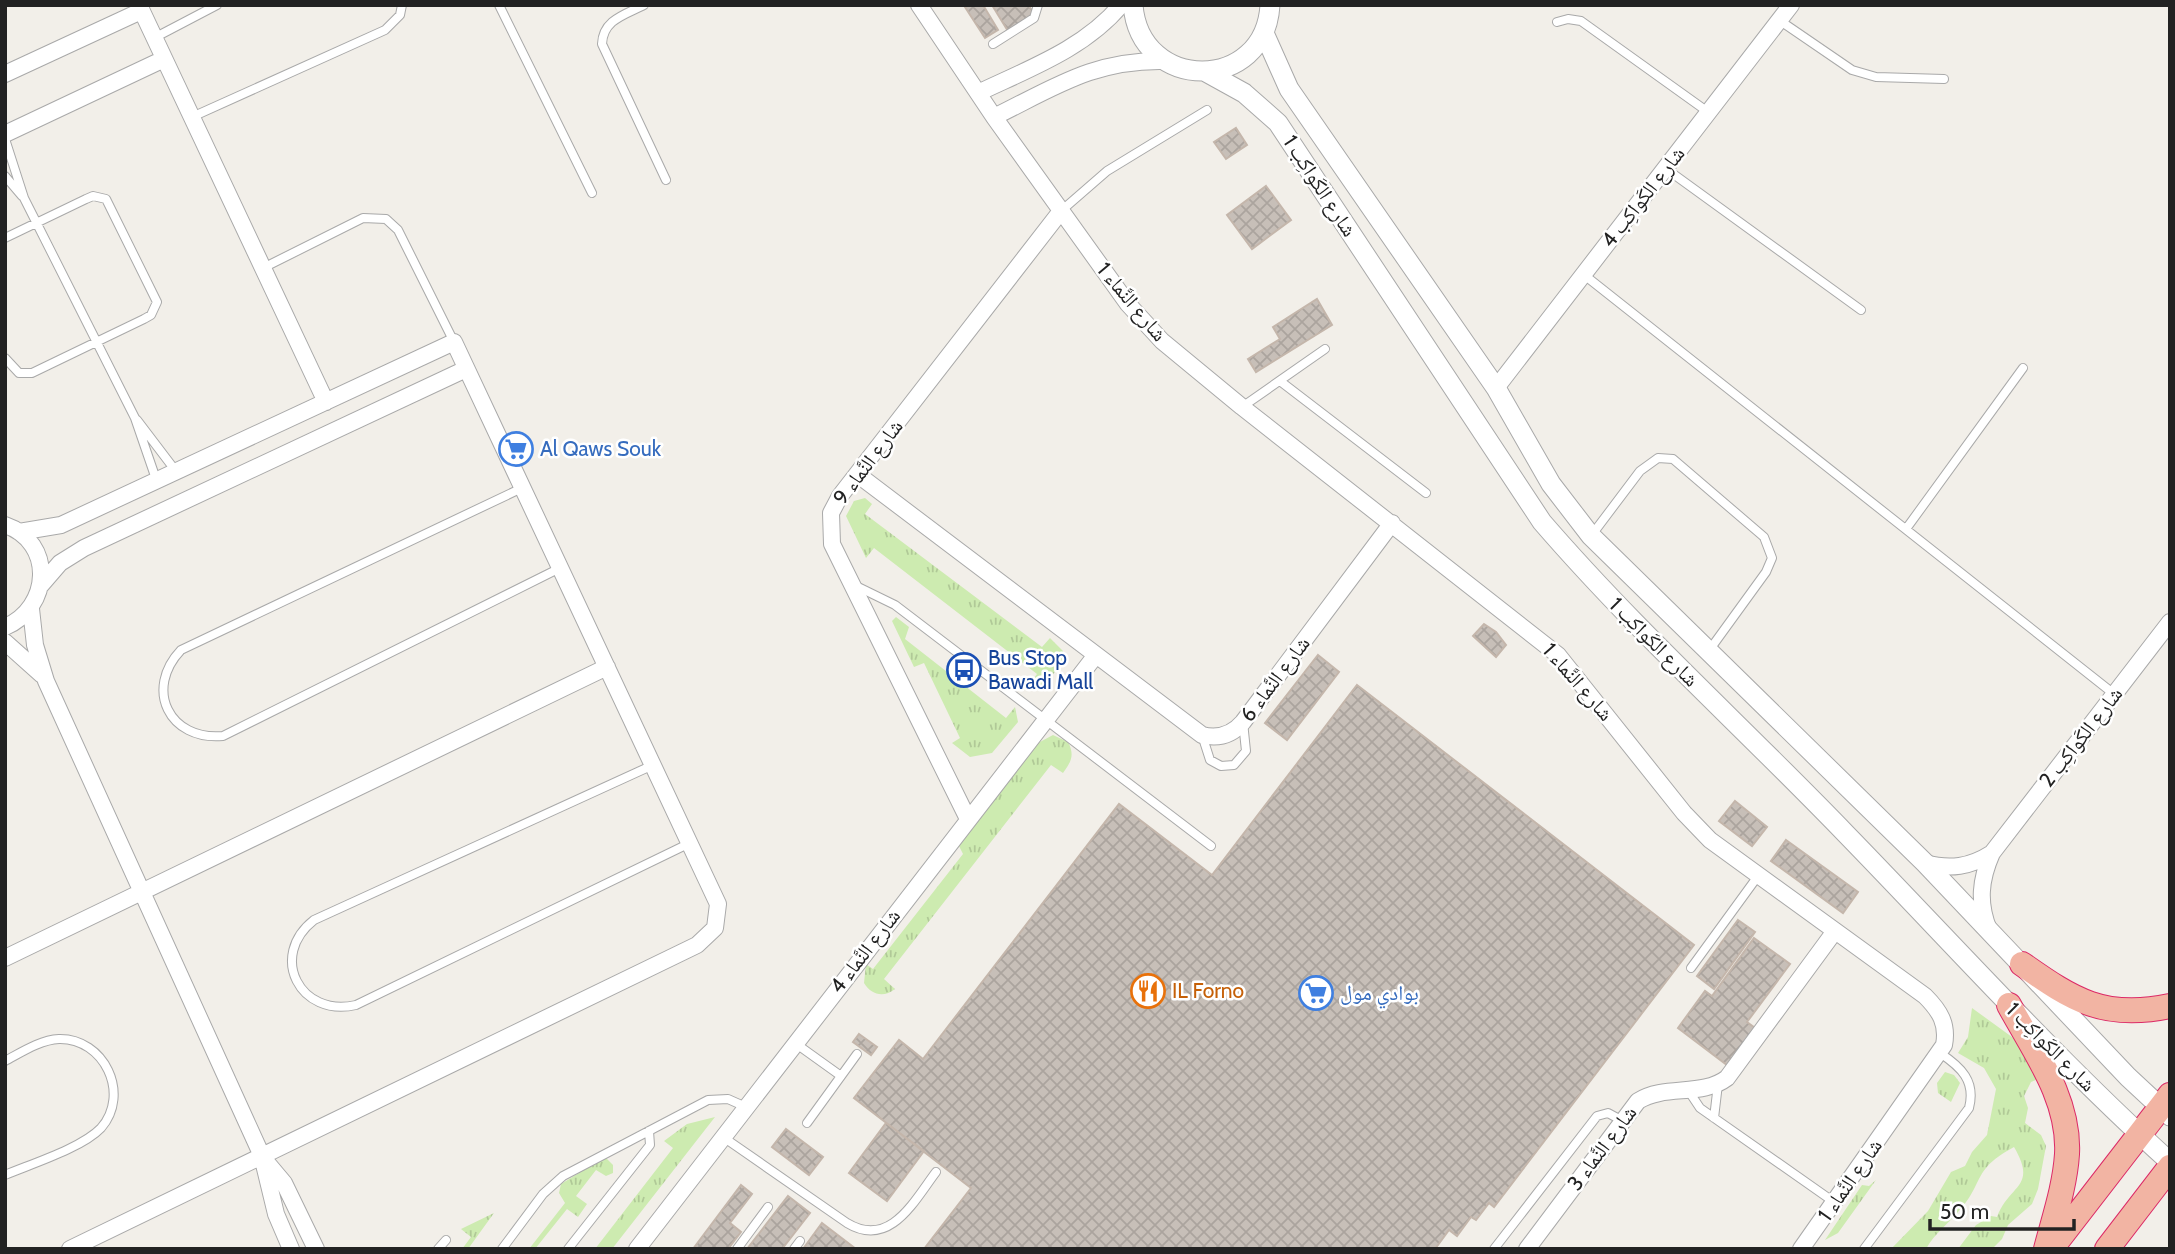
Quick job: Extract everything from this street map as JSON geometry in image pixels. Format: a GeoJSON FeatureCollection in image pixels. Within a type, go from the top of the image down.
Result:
{"type":"FeatureCollection","features":[{"type":"Feature","properties":{"kind":"highway"},"geometry":{"type":"LineString","coordinates":[[2022,964],[2069,997],[2089,1005],[2138,1011],[2170,1006]]}},
{"type":"Feature","properties":{"kind":"highway"},"geometry":{"type":"LineString","coordinates":[[2010,1005],[2052,1084],[2066,1129],[2064,1175],[2048,1249]]}},
{"type":"Feature","properties":{"kind":"highway"},"geometry":{"type":"LineString","coordinates":[[2048,1249],[2140,1135],[2167,1106]]}},
{"type":"Feature","properties":{"kind":"highway"},"geometry":{"type":"LineString","coordinates":[[2107,1249],[2170,1164]]}},
{"type":"Feature","properties":{"kind":"street","name":"شارع النَّماء 1"},"geometry":{"type":"LineString","coordinates":[[919,5],[1061,211],[1150,329],[1242,407],[1558,655],[1692,823],[1758,876],[1925,996],[1938,1009],[1946,1036],[1940,1053],[1801,1249]]}},
{"type":"Feature","properties":{"kind":"street"},"geometry":{"type":"LineString","coordinates":[[978,93],[1077,45],[1110,19],[1121,5]]}},
{"type":"Feature","properties":{"kind":"street"},"geometry":{"type":"LineString","coordinates":[[1133,5],[1143,38],[1166,61]]}},
{"type":"Feature","properties":{"kind":"street"},"geometry":{"type":"LineString","coordinates":[[1206,72],[1240,61],[1264,33],[1270,5]]}},
{"type":"Feature","properties":{"kind":"street","name":"شارع الكَواكِب 4"},"geometry":{"type":"LineString","coordinates":[[1496,388],[1791,5]]}},
{"type":"Feature","properties":{"kind":"street"},"geometry":{"type":"LineString","coordinates":[[5,74],[140,8],[326,402]]}},
{"type":"Feature","properties":{"kind":"street","name":"شارع الكَواكِب 1"},"geometry":{"type":"LineString","coordinates":[[1264,33],[1289,89],[1496,388],[1551,484],[1591,536],[1925,863],[1989,931],[2167,1106]]}},
{"type":"Feature","properties":{"kind":"street"},"geometry":{"type":"LineString","coordinates":[[5,137],[164,59]]}},
{"type":"Feature","properties":{"kind":"street"},"geometry":{"type":"LineString","coordinates":[[994,117],[1087,70],[1126,62],[1166,61]]}},
{"type":"Feature","properties":{"kind":"street","name":"شارع الكَواكِب 1"},"geometry":{"type":"LineString","coordinates":[[1166,61],[1185,70],[1206,72],[1244,93],[1278,123],[1542,522],[1592,580],[1835,822],[2010,1005],[2170,1164]]}},
{"type":"Feature","properties":{"kind":"street","name":"شارع النَّماء 9"},"geometry":{"type":"LineString","coordinates":[[968,819],[832,544],[829,523],[835,504],[1061,211]]}},
{"type":"Feature","properties":{"kind":"street"},"geometry":{"type":"LineString","coordinates":[[12,528],[61,525],[454,342],[718,904],[718,916],[707,938],[70,1249]]}},
{"type":"Feature","properties":{"kind":"street"},"geometry":{"type":"LineString","coordinates":[[41,585],[60,564],[84,548],[467,369]]}},
{"type":"Feature","properties":{"kind":"street"},"geometry":{"type":"LineString","coordinates":[[858,474],[1202,734]]}},
{"type":"Feature","properties":{"kind":"street","name":"شارع النَّماء 6"},"geometry":{"type":"LineString","coordinates":[[1202,734],[1225,735],[1244,722],[1392,523]]}},
{"type":"Feature","properties":{"kind":"street"},"geometry":{"type":"LineString","coordinates":[[12,528],[35,550],[42,573],[41,585],[31,609],[35,645],[46,681],[261,1156],[276,1214],[291,1249]]}},
{"type":"Feature","properties":{"kind":"street"},"geometry":{"type":"LineString","coordinates":[[5,626],[31,609]]}},
{"type":"Feature","properties":{"kind":"street","name":"شارع الكَواكِب 2"},"geometry":{"type":"LineString","coordinates":[[1989,931],[1981,900],[1982,883],[1992,853],[2170,622]]}},
{"type":"Feature","properties":{"kind":"street"},"geometry":{"type":"LineString","coordinates":[[5,642],[46,681]]}},
{"type":"Feature","properties":{"kind":"street","name":"شارع النَّماء 4"},"geometry":{"type":"LineString","coordinates":[[637,1249],[1096,655]]}},
{"type":"Feature","properties":{"kind":"street"},"geometry":{"type":"LineString","coordinates":[[5,958],[607,667]]}},
{"type":"Feature","properties":{"kind":"street"},"geometry":{"type":"LineString","coordinates":[[1925,863],[1953,868],[1980,860],[1992,853]]}},
{"type":"Feature","properties":{"kind":"street"},"geometry":{"type":"LineString","coordinates":[[1718,1084],[1738,1065],[1835,931]]}},
{"type":"Feature","properties":{"kind":"street","name":"شارع النَّماء 3"},"geometry":{"type":"LineString","coordinates":[[1527,1249],[1621,1120],[1648,1095],[1718,1084]]}},
{"type":"Feature","properties":{"kind":"street"},"geometry":{"type":"LineString","coordinates":[[261,1156],[284,1183],[316,1249]]}},
{"type":"Feature","properties":{"kind":"lane"},"geometry":{"type":"LineString","coordinates":[[154,38],[217,5]]}},
{"type":"Feature","properties":{"kind":"lane"},"geometry":{"type":"LineString","coordinates":[[192,117],[385,30],[400,15],[402,5]]}},
{"type":"Feature","properties":{"kind":"lane"},"geometry":{"type":"LineString","coordinates":[[499,5],[592,192]]}},
{"type":"Feature","properties":{"kind":"lane"},"geometry":{"type":"LineString","coordinates":[[644,5],[611,22],[603,36],[602,44],[666,180]]}},
{"type":"Feature","properties":{"kind":"lane"},"geometry":{"type":"LineString","coordinates":[[993,44],[1034,18],[1038,5]]}},
{"type":"Feature","properties":{"kind":"lane"},"geometry":{"type":"LineString","coordinates":[[1557,22],[1568,19],[1581,21],[1708,112]]}},
{"type":"Feature","properties":{"kind":"lane"},"geometry":{"type":"LineString","coordinates":[[1779,20],[1852,70],[1876,77],[1944,79]]}},
{"type":"Feature","properties":{"kind":"lane"},"geometry":{"type":"LineString","coordinates":[[1061,211],[1107,171],[1208,110]]}},
{"type":"Feature","properties":{"kind":"lane"},"geometry":{"type":"LineString","coordinates":[[5,137],[24,198],[135,418],[156,479]]}},
{"type":"Feature","properties":{"kind":"lane"},"geometry":{"type":"LineString","coordinates":[[1665,168],[1861,310]]}},
{"type":"Feature","properties":{"kind":"lane"},"geometry":{"type":"LineString","coordinates":[[5,176],[24,198]]}},
{"type":"Feature","properties":{"kind":"lane"},"geometry":{"type":"LineString","coordinates":[[5,238],[93,196],[106,199],[117,215],[157,302],[151,315],[26,374],[13,370],[5,358]]}},
{"type":"Feature","properties":{"kind":"lane"},"geometry":{"type":"LineString","coordinates":[[263,268],[363,218],[386,219],[398,230],[454,342]]}},
{"type":"Feature","properties":{"kind":"lane"},"geometry":{"type":"LineString","coordinates":[[1583,274],[2114,694]]}},
{"type":"Feature","properties":{"kind":"lane"},"geometry":{"type":"LineString","coordinates":[[1242,407],[1325,349]]}},
{"type":"Feature","properties":{"kind":"lane"},"geometry":{"type":"LineString","coordinates":[[1906,529],[2023,368]]}},
{"type":"Feature","properties":{"kind":"lane"},"geometry":{"type":"LineString","coordinates":[[1279,381],[1426,493]]}},
{"type":"Feature","properties":{"kind":"lane"},"geometry":{"type":"LineString","coordinates":[[135,418],[175,470]]}},
{"type":"Feature","properties":{"kind":"lane"},"geometry":{"type":"LineString","coordinates":[[1591,536],[1640,471],[1658,458],[1673,459],[1764,537],[1772,558],[1766,572],[1708,652]]}},
{"type":"Feature","properties":{"kind":"lane"},"geometry":{"type":"LineString","coordinates":[[523,488],[181,650],[166,671],[164,697],[168,709],[175,720],[197,735],[223,736],[560,568]]}},
{"type":"Feature","properties":{"kind":"lane"},"geometry":{"type":"LineString","coordinates":[[851,583],[895,605],[1047,718],[1211,846]]}},
{"type":"Feature","properties":{"kind":"lane"},"geometry":{"type":"LineString","coordinates":[[1202,734],[1210,760],[1221,766],[1234,765],[1246,751],[1244,722]]}},
{"type":"Feature","properties":{"kind":"lane"},"geometry":{"type":"LineString","coordinates":[[653,765],[314,920],[298,936],[294,946],[293,968],[296,979],[316,1002],[336,1007],[356,1005],[690,843]]}},
{"type":"Feature","properties":{"kind":"lane"},"geometry":{"type":"LineString","coordinates":[[1691,968],[1758,876]]}},
{"type":"Feature","properties":{"kind":"lane"},"geometry":{"type":"LineString","coordinates":[[5,1061],[48,1041],[74,1041],[86,1045],[105,1062],[111,1073],[114,1096],[107,1118],[92,1135],[5,1175]]}},
{"type":"Feature","properties":{"kind":"lane"},"geometry":{"type":"LineString","coordinates":[[795,1043],[841,1076]]}},
{"type":"Feature","properties":{"kind":"lane"},"geometry":{"type":"LineString","coordinates":[[1864,1249],[1969,1108],[1971,1092],[1965,1073],[1940,1053]]}},
{"type":"Feature","properties":{"kind":"lane"},"geometry":{"type":"LineString","coordinates":[[807,1123],[857,1054]]}},
{"type":"Feature","properties":{"kind":"lane"},"geometry":{"type":"LineString","coordinates":[[1714,1118],[1718,1084]]}},
{"type":"Feature","properties":{"kind":"lane"},"geometry":{"type":"LineString","coordinates":[[1687,1088],[1696,1104],[1714,1118],[1834,1202]]}},
{"type":"Feature","properties":{"kind":"lane"},"geometry":{"type":"LineString","coordinates":[[502,1249],[556,1182],[649,1130],[719,1098],[746,1107]]}},
{"type":"Feature","properties":{"kind":"lane"},"geometry":{"type":"LineString","coordinates":[[1494,1249],[1597,1116],[1608,1113],[1621,1120]]}},
{"type":"Feature","properties":{"kind":"lane"},"geometry":{"type":"LineString","coordinates":[[568,1249],[650,1146],[649,1130]]}},
{"type":"Feature","properties":{"kind":"lane"},"geometry":{"type":"LineString","coordinates":[[723,1137],[846,1223],[866,1231],[876,1231],[895,1223],[936,1172]]}},
{"type":"Feature","properties":{"kind":"lane"},"geometry":{"type":"LineString","coordinates":[[737,1249],[768,1207]]}},
{"type":"Feature","properties":{"kind":"lane"},"geometry":{"type":"LineString","coordinates":[[438,1249],[446,1240]]}},
{"type":"Feature","properties":{"kind":"green space"},"geometry":{"type":"Polygon","coordinates":[[[865,498],[872,504],[865,514],[1042,647],[1050,638],[1063,651],[1065,660],[1043,686],[1031,682],[1037,674],[874,548],[866,558],[846,516],[854,501],[865,498]]]}},
{"type":"Feature","properties":{"kind":"green space"},"geometry":{"type":"Polygon","coordinates":[[[896,617],[909,627],[905,639],[1006,718],[1015,707],[1018,722],[992,753],[970,757],[952,743],[960,738],[924,663],[914,667],[892,621],[896,617]]]}},
{"type":"Feature","properties":{"kind":"green space"},"geometry":{"type":"Polygon","coordinates":[[[1053,735],[1068,742],[1071,751],[1070,762],[1063,773],[1051,765],[884,979],[895,989],[882,994],[870,990],[864,983],[866,964],[873,969],[963,854],[959,846],[1038,743],[1053,735]]]}},
{"type":"Feature","properties":{"kind":"green space"},"geometry":{"type":"Polygon","coordinates":[[[1972,1008],[2012,1037],[2041,1078],[2031,1082],[2024,1096],[2028,1108],[2025,1123],[2041,1135],[2046,1146],[2038,1189],[2032,1204],[2008,1225],[2002,1239],[1992,1249],[1958,1249],[1976,1225],[1991,1216],[1997,1217],[2002,1206],[2019,1185],[2023,1171],[2014,1147],[1991,1163],[1966,1202],[1926,1249],[1891,1249],[1928,1211],[1951,1172],[1965,1166],[1972,1152],[1987,1135],[1996,1089],[1984,1068],[1958,1053],[1968,1037],[1972,1008]]]}},
{"type":"Feature","properties":{"kind":"green space"},"geometry":{"type":"Polygon","coordinates":[[[1945,1072],[1954,1075],[1960,1083],[1951,1102],[1938,1093],[1937,1083],[1945,1072]]]}},
{"type":"Feature","properties":{"kind":"green space"},"geometry":{"type":"Polygon","coordinates":[[[715,1117],[612,1249],[595,1249],[673,1148],[664,1141],[687,1124],[715,1117]]]}},
{"type":"Feature","properties":{"kind":"green space"},"geometry":{"type":"Polygon","coordinates":[[[605,1157],[613,1165],[613,1173],[606,1176],[596,1170],[576,1196],[587,1204],[578,1217],[567,1209],[535,1249],[529,1249],[565,1203],[559,1193],[561,1184],[605,1157]]]}},
{"type":"Feature","properties":{"kind":"green space"},"geometry":{"type":"Polygon","coordinates":[[[1876,1180],[1838,1233],[1825,1240],[1862,1185],[1869,1186],[1876,1180]]]}},
{"type":"Feature","properties":{"kind":"green space"},"geometry":{"type":"Polygon","coordinates":[[[494,1213],[468,1249],[462,1249],[471,1237],[461,1229],[494,1213]]]}},
{"type":"Feature","properties":{"kind":"building"},"geometry":{"type":"Polygon","coordinates":[[[983,5],[998,30],[985,38],[965,7],[983,5]]]}},
{"type":"Feature","properties":{"kind":"building"},"geometry":{"type":"Polygon","coordinates":[[[992,5],[1028,5],[1034,13],[1008,31],[992,5]]]}},
{"type":"Feature","properties":{"kind":"building"},"geometry":{"type":"Polygon","coordinates":[[[1236,128],[1247,145],[1226,159],[1214,142],[1236,128]]]}},
{"type":"Feature","properties":{"kind":"building"},"geometry":{"type":"Polygon","coordinates":[[[1266,186],[1291,220],[1252,249],[1227,215],[1266,186]]]}},
{"type":"Feature","properties":{"kind":"building"},"geometry":{"type":"Polygon","coordinates":[[[1317,299],[1332,325],[1256,372],[1248,359],[1280,339],[1273,327],[1317,299]]]}},
{"type":"Feature","properties":{"kind":"building"},"geometry":{"type":"Polygon","coordinates":[[[1484,624],[1496,632],[1506,645],[1496,657],[1473,636],[1484,624]]]}},
{"type":"Feature","properties":{"kind":"building"},"geometry":{"type":"Polygon","coordinates":[[[1318,655],[1339,672],[1287,740],[1265,723],[1318,655]]]}},
{"type":"Feature","properties":{"kind":"building","name":"بوادي مول"},"geometry":{"type":"Polygon","coordinates":[[[1357,685],[1694,945],[1494,1207],[1489,1203],[1476,1220],[1471,1217],[1457,1236],[1449,1230],[1435,1249],[924,1249],[971,1188],[854,1098],[899,1040],[923,1059],[1119,804],[1212,875],[1357,685]]]}},
{"type":"Feature","properties":{"kind":"building"},"geometry":{"type":"Polygon","coordinates":[[[1735,801],[1767,827],[1752,846],[1719,821],[1735,801]]]}},
{"type":"Feature","properties":{"kind":"building"},"geometry":{"type":"Polygon","coordinates":[[[1786,840],[1858,892],[1843,913],[1771,861],[1786,840]]]}},
{"type":"Feature","properties":{"kind":"building"},"geometry":{"type":"Polygon","coordinates":[[[1738,920],[1755,932],[1714,989],[1697,976],[1738,920]]]}},
{"type":"Feature","properties":{"kind":"building"},"geometry":{"type":"Polygon","coordinates":[[[1754,938],[1790,964],[1747,1022],[1755,1028],[1727,1065],[1678,1028],[1705,991],[1712,996],[1754,938]]]}},
{"type":"Feature","properties":{"kind":"building"},"geometry":{"type":"Polygon","coordinates":[[[859,1034],[877,1047],[871,1055],[853,1042],[859,1034]]]}},
{"type":"Feature","properties":{"kind":"building"},"geometry":{"type":"Polygon","coordinates":[[[886,1123],[924,1151],[887,1201],[849,1173],[886,1123]]]}},
{"type":"Feature","properties":{"kind":"building"},"geometry":{"type":"Polygon","coordinates":[[[786,1129],[823,1157],[809,1175],[772,1147],[786,1129]]]}},
{"type":"Feature","properties":{"kind":"building"},"geometry":{"type":"Polygon","coordinates":[[[741,1185],[752,1194],[730,1223],[741,1232],[728,1249],[693,1249],[741,1185]]]}},
{"type":"Feature","properties":{"kind":"building"},"geometry":{"type":"Polygon","coordinates":[[[788,1196],[810,1213],[782,1249],[747,1249],[788,1196]]]}},
{"type":"Feature","properties":{"kind":"building"},"geometry":{"type":"Polygon","coordinates":[[[822,1223],[856,1249],[803,1249],[822,1223]]]}},
{"type":"Feature","properties":{"kind":"place","name":"Al Qaws Souk"},"geometry":{"type":"Point","coordinates":[516,449]}},
{"type":"Feature","properties":{"kind":"place","name":"Bus Stop Bawadi Mall"},"geometry":{"type":"Point","coordinates":[964,670]}},
{"type":"Feature","properties":{"kind":"place","name":"IL Forno"},"geometry":{"type":"Point","coordinates":[1148,991]}},
{"type":"Feature","properties":{"kind":"place","name":"بوادي مول"},"geometry":{"type":"Point","coordinates":[1316,993]}}]}
